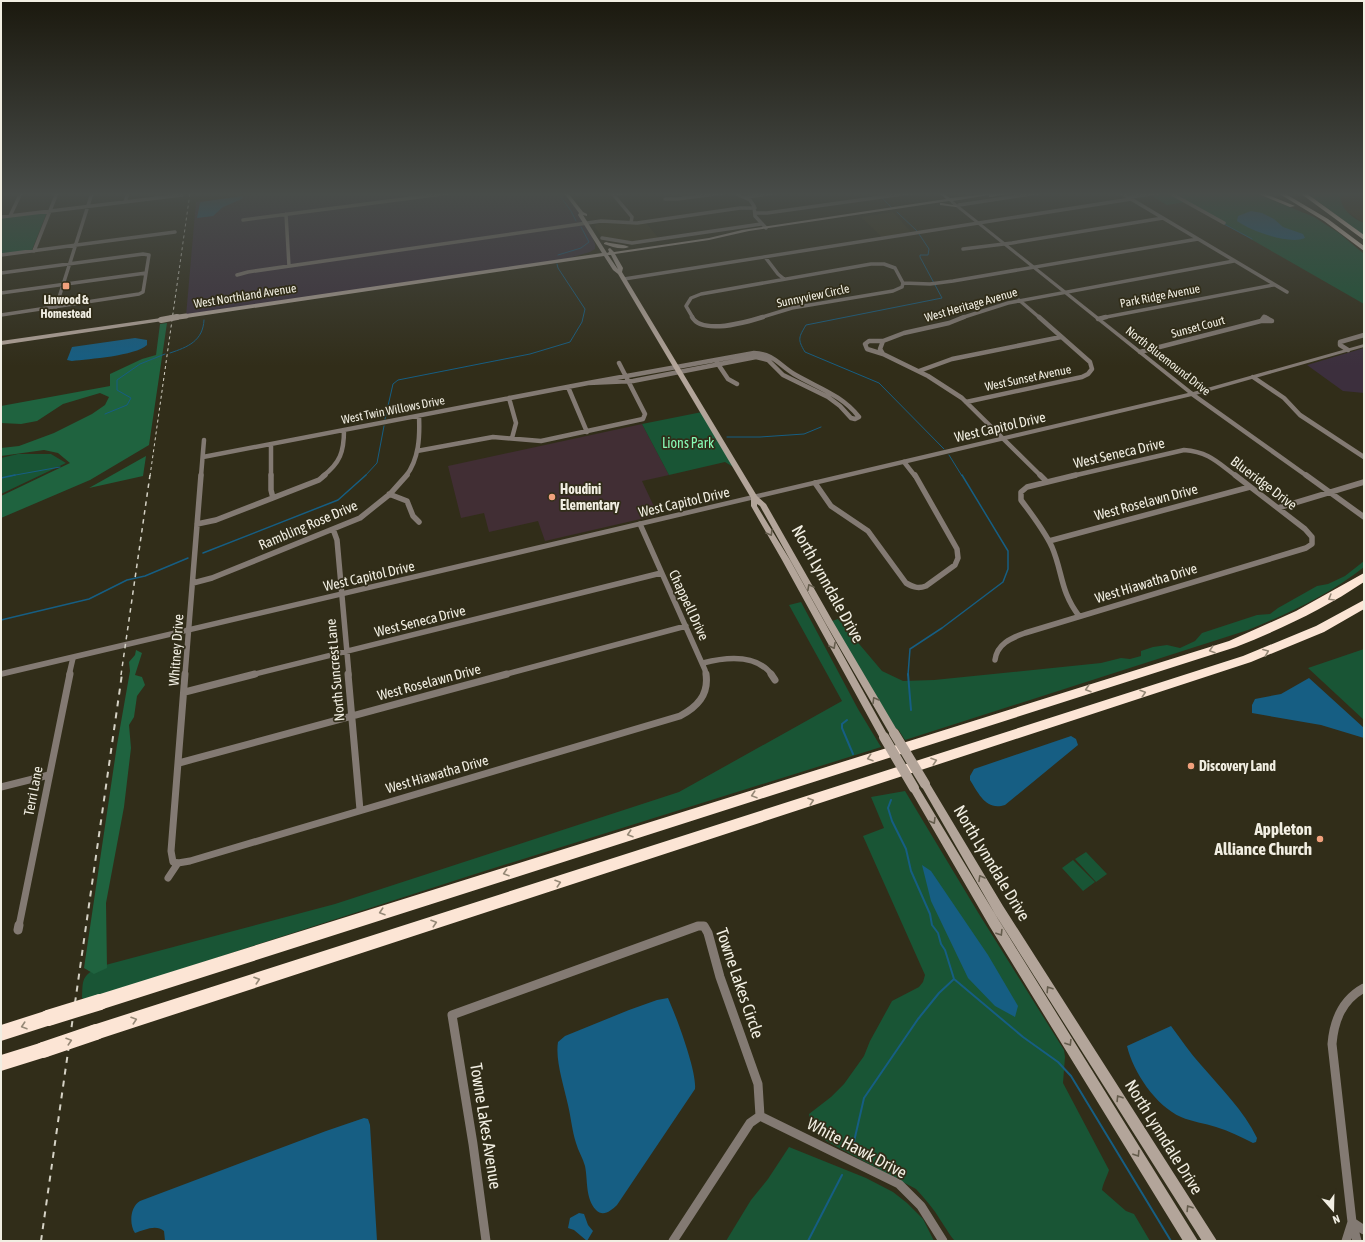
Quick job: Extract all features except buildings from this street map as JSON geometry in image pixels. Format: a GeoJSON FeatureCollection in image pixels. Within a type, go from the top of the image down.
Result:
{"type":"FeatureCollection","features":[{"type":"Feature","properties":{"kind":"highway"},"geometry":{"type":"LineString","coordinates":[[1,1033],[1232,644],[1277,626],[1308,611],[1333,598],[1364,577]]}},
{"type":"Feature","properties":{"kind":"highway"},"geometry":{"type":"LineString","coordinates":[[1,1063],[1247,660],[1314,632],[1364,604]]}},
{"type":"Feature","properties":{"kind":"main road","name":"West Northland Avenue"},"geometry":{"type":"LineString","coordinates":[[492,270],[495,268],[588,251]]}},
{"type":"Feature","properties":{"kind":"main road","name":"West Northland Avenue"},"geometry":{"type":"LineString","coordinates":[[599,251],[605,252]]}},
{"type":"Feature","properties":{"kind":"main road","name":"West Northland Avenue"},"geometry":{"type":"LineString","coordinates":[[1,344],[567,260],[611,251]]}},
{"type":"Feature","properties":{"kind":"main road","name":"North Lynndale Drive"},"geometry":{"type":"LineString","coordinates":[[611,251],[621,268],[620,273]]}},
{"type":"Feature","properties":{"kind":"main road"},"geometry":{"type":"LineString","coordinates":[[618,263],[620,261],[620,254],[625,251]]}},
{"type":"Feature","properties":{"kind":"main road","name":"North Lynndale Drive"},"geometry":{"type":"LineString","coordinates":[[605,252],[615,269],[624,279],[754,498],[763,504],[828,622],[999,910],[1210,1241]]}},
{"type":"Feature","properties":{"kind":"main road"},"geometry":{"type":"LineString","coordinates":[[567,260],[597,257],[611,261]]}},
{"type":"Feature","properties":{"kind":"main road","name":"North Lynndale Drive"},"geometry":{"type":"LineString","coordinates":[[754,498],[754,506],[786,560],[884,737],[994,923],[1191,1241]]}},
{"type":"Feature","properties":{"kind":"street"},"geometry":{"type":"LineString","coordinates":[[1,255],[34,251]]}},
{"type":"Feature","properties":{"kind":"street"},"geometry":{"type":"LineString","coordinates":[[56,307],[73,251]]}},
{"type":"Feature","properties":{"kind":"street"},"geometry":{"type":"LineString","coordinates":[[287,251],[288,266]]}},
{"type":"Feature","properties":{"kind":"street"},"geometry":{"type":"LineString","coordinates":[[237,275],[393,251]]}},
{"type":"Feature","properties":{"kind":"street"},"geometry":{"type":"LineString","coordinates":[[624,279],[809,251]]}},
{"type":"Feature","properties":{"kind":"street","name":"North Bluemound Drive"},"geometry":{"type":"LineString","coordinates":[[1014,251],[1192,394],[1364,517]]}},
{"type":"Feature","properties":{"kind":"street"},"geometry":{"type":"LineString","coordinates":[[903,284],[939,283],[1131,251]]}},
{"type":"Feature","properties":{"kind":"street"},"geometry":{"type":"LineString","coordinates":[[1218,251],[1287,292]]}},
{"type":"Feature","properties":{"kind":"street"},"geometry":{"type":"LineString","coordinates":[[1,273],[149,255],[143,291],[141,293],[1,315]]}},
{"type":"Feature","properties":{"kind":"street"},"geometry":{"type":"LineString","coordinates":[[766,258],[768,263],[783,278]]}},
{"type":"Feature","properties":{"kind":"street","name":"West Heritage Avenue"},"geometry":{"type":"LineString","coordinates":[[883,354],[871,351],[864,345],[869,341],[883,341],[904,334],[949,323],[986,309],[1019,300],[1234,261]]}},
{"type":"Feature","properties":{"kind":"street","name":"Sunnyview Circle"},"geometry":{"type":"LineString","coordinates":[[882,264],[896,269],[903,284],[902,287],[896,290],[792,308],[761,318],[713,327],[699,325],[692,319],[686,309],[687,302],[689,300],[702,293],[783,278],[882,264]]}},
{"type":"Feature","properties":{"kind":"street"},"geometry":{"type":"LineString","coordinates":[[1,293],[146,273]]}},
{"type":"Feature","properties":{"kind":"street","name":"Park Ridge Avenue"},"geometry":{"type":"LineString","coordinates":[[1098,319],[1273,285]]}},
{"type":"Feature","properties":{"kind":"street"},"geometry":{"type":"LineString","coordinates":[[1019,300],[1061,337]]}},
{"type":"Feature","properties":{"kind":"street","name":"Sunset Court"},"geometry":{"type":"LineString","coordinates":[[1140,352],[1261,321]]}},
{"type":"Feature","properties":{"kind":"street"},"geometry":{"type":"LineString","coordinates":[[1348,350],[1340,345],[1340,342],[1364,335]]}},
{"type":"Feature","properties":{"kind":"street"},"geometry":{"type":"LineString","coordinates":[[919,371],[952,359],[1061,337]]}},
{"type":"Feature","properties":{"kind":"street","name":"West Sunset Avenue"},"geometry":{"type":"LineString","coordinates":[[966,402],[1082,377],[1088,374],[1092,367],[1090,362],[1061,337]]}},
{"type":"Feature","properties":{"kind":"street"},"geometry":{"type":"LineString","coordinates":[[883,341],[880,349],[883,354],[942,384],[966,402],[1047,482]]}},
{"type":"Feature","properties":{"kind":"street","name":"West Capitol Drive"},"geometry":{"type":"LineString","coordinates":[[1,674],[1192,394],[1364,345]]}},
{"type":"Feature","properties":{"kind":"street"},"geometry":{"type":"LineString","coordinates":[[755,355],[772,356],[786,369],[799,377],[834,394],[852,409],[858,416],[858,419],[851,418],[840,406],[828,397],[783,375],[768,360],[755,355]]}},
{"type":"Feature","properties":{"kind":"street","name":"West Twin Willows Drive"},"geometry":{"type":"LineString","coordinates":[[203,457],[568,387],[628,379],[755,355]]}},
{"type":"Feature","properties":{"kind":"street"},"geometry":{"type":"LineString","coordinates":[[417,451],[486,438],[541,440],[587,432],[643,419],[645,414],[619,362]]}},
{"type":"Feature","properties":{"kind":"street"},"geometry":{"type":"LineString","coordinates":[[716,362],[728,379],[737,384]]}},
{"type":"Feature","properties":{"kind":"street"},"geometry":{"type":"LineString","coordinates":[[793,380],[799,377]]}},
{"type":"Feature","properties":{"kind":"street"},"geometry":{"type":"LineString","coordinates":[[1253,377],[1284,398],[1300,415],[1363,456]]}},
{"type":"Feature","properties":{"kind":"street"},"geometry":{"type":"LineString","coordinates":[[568,387],[587,432]]}},
{"type":"Feature","properties":{"kind":"street"},"geometry":{"type":"LineString","coordinates":[[828,397],[834,394]]}},
{"type":"Feature","properties":{"kind":"street"},"geometry":{"type":"LineString","coordinates":[[509,398],[516,423],[512,438]]}},
{"type":"Feature","properties":{"kind":"street","name":"Rambling Rose Drive"},"geometry":{"type":"LineString","coordinates":[[193,583],[212,578],[333,529],[371,511],[389,494],[411,468],[417,451],[419,416]]}},
{"type":"Feature","properties":{"kind":"street"},"geometry":{"type":"LineString","coordinates":[[198,524],[216,520],[316,482],[335,467],[339,461],[344,430]]}},
{"type":"Feature","properties":{"kind":"street","name":"Whitney Drive"},"geometry":{"type":"LineString","coordinates":[[175,862],[171,851],[185,692],[204,440]]}},
{"type":"Feature","properties":{"kind":"street"},"geometry":{"type":"LineString","coordinates":[[271,444],[271,490],[273,498]]}},
{"type":"Feature","properties":{"kind":"street","name":"West Seneca Drive"},"geometry":{"type":"LineString","coordinates":[[1049,541],[1020,497],[1023,489],[1184,450],[1196,451]]}},
{"type":"Feature","properties":{"kind":"street","name":"Blueridge Drive"},"geometry":{"type":"LineString","coordinates":[[1196,451],[1212,458],[1278,508],[1305,529],[1313,540]]}},
{"type":"Feature","properties":{"kind":"street"},"geometry":{"type":"LineString","coordinates":[[815,483],[831,506],[868,531],[906,583],[910,586],[921,588],[926,586],[954,565],[957,562],[958,554],[915,476],[904,462]]}},
{"type":"Feature","properties":{"kind":"street"},"geometry":{"type":"LineString","coordinates":[[1278,508],[1364,482]]}},
{"type":"Feature","properties":{"kind":"street","name":"West Roselawn Drive"},"geometry":{"type":"LineString","coordinates":[[1049,541],[1250,487]]}},
{"type":"Feature","properties":{"kind":"street"},"geometry":{"type":"LineString","coordinates":[[389,494],[407,500],[412,516],[419,522]]}},
{"type":"Feature","properties":{"kind":"street","name":"Chappell Drive"},"geometry":{"type":"LineString","coordinates":[[640,524],[703,663],[708,682],[703,697]]}},
{"type":"Feature","properties":{"kind":"street","name":"North Suncrest Lane"},"geometry":{"type":"LineString","coordinates":[[333,529],[337,540],[360,810]]}},
{"type":"Feature","properties":{"kind":"street","name":"West Hiawatha Drive"},"geometry":{"type":"LineString","coordinates":[[995,660],[995,653],[998,648],[1016,637],[1079,616],[1306,548],[1312,544],[1313,540]]}},
{"type":"Feature","properties":{"kind":"street"},"geometry":{"type":"LineString","coordinates":[[1049,541],[1055,554],[1064,594],[1067,601],[1079,616]]}},
{"type":"Feature","properties":{"kind":"street","name":"West Seneca Drive"},"geometry":{"type":"LineString","coordinates":[[185,692],[661,573]]}},
{"type":"Feature","properties":{"kind":"street","name":"West Roselawn Drive"},"geometry":{"type":"LineString","coordinates":[[179,763],[686,626]]}},
{"type":"Feature","properties":{"kind":"street","name":"Terri Lane"},"geometry":{"type":"LineString","coordinates":[[18,930],[73,658]]}},
{"type":"Feature","properties":{"kind":"street"},"geometry":{"type":"LineString","coordinates":[[703,663],[720,659],[742,659],[753,661],[766,668],[775,680]]}},
{"type":"Feature","properties":{"kind":"street","name":"West Hiawatha Drive"},"geometry":{"type":"LineString","coordinates":[[175,862],[190,861],[680,716],[694,708],[703,697]]}},
{"type":"Feature","properties":{"kind":"street"},"geometry":{"type":"LineString","coordinates":[[1,787],[49,775]]}},
{"type":"Feature","properties":{"kind":"street"},"geometry":{"type":"LineString","coordinates":[[168,878],[175,862]]}},
{"type":"Feature","properties":{"kind":"street","name":"Towne Lakes Circle"},"geometry":{"type":"LineString","coordinates":[[452,1015],[698,926],[704,926],[708,933],[720,977],[758,1084],[760,1116]]}},
{"type":"Feature","properties":{"kind":"street"},"geometry":{"type":"LineString","coordinates":[[1357,1241],[1352,1222],[1332,1037],[1336,1020],[1341,1008],[1348,999],[1364,988]]}},
{"type":"Feature","properties":{"kind":"street","name":"Towne Lakes Avenue"},"geometry":{"type":"LineString","coordinates":[[452,1015],[474,1152],[486,1241]]}},
{"type":"Feature","properties":{"kind":"street"},"geometry":{"type":"LineString","coordinates":[[674,1241],[750,1123],[760,1116]]}},
{"type":"Feature","properties":{"kind":"street","name":"White Hawk Drive"},"geometry":{"type":"LineString","coordinates":[[760,1116],[899,1184],[921,1206],[943,1241]]}},
{"type":"Feature","properties":{"kind":"street"},"geometry":{"type":"LineString","coordinates":[[1352,1222],[1364,1230]]}},
{"type":"Feature","properties":{"kind":"street"},"geometry":{"type":"LineString","coordinates":[[1346,1241],[1352,1222]]}},
{"type":"Feature","properties":{"kind":"shaded area"},"geometry":{"type":"Polygon","coordinates":[[[192,251],[592,251],[562,260],[186,316],[192,251]]]}},
{"type":"Feature","properties":{"kind":"shaded area"},"geometry":{"type":"Polygon","coordinates":[[[1364,348],[1364,393],[1343,391],[1307,365],[1364,348]]]}},
{"type":"Feature","properties":{"kind":"shaded area","name":"Houdini Elementary"},"geometry":{"type":"Polygon","coordinates":[[[642,424],[669,475],[642,481],[658,515],[545,541],[538,521],[489,532],[484,513],[461,518],[448,466],[642,424]]]}},
{"type":"Feature","properties":{"kind":"green space"},"geometry":{"type":"Polygon","coordinates":[[[1,251],[25,251],[1,254],[1,251]]]}},
{"type":"Feature","properties":{"kind":"green space"},"geometry":{"type":"Polygon","coordinates":[[[1271,251],[1360,251],[1364,254],[1364,304],[1271,251]]]}},
{"type":"Feature","properties":{"kind":"green space"},"geometry":{"type":"Polygon","coordinates":[[[167,323],[149,445],[90,480],[1,518],[1,496],[70,463],[58,453],[44,450],[1,456],[1,448],[19,446],[54,433],[92,414],[105,405],[109,397],[100,393],[63,404],[37,421],[21,424],[1,423],[1,406],[110,386],[110,374],[142,359],[156,355],[160,324],[167,323]]]}},
{"type":"Feature","properties":{"kind":"green space","name":"Lions Park"},"geometry":{"type":"Polygon","coordinates":[[[702,412],[735,468],[725,462],[669,475],[642,424],[702,412]]]}},
{"type":"Feature","properties":{"kind":"green space"},"geometry":{"type":"Polygon","coordinates":[[[18,454],[51,454],[66,463],[1,494],[1,458],[18,454]]]}},
{"type":"Feature","properties":{"kind":"green space"},"geometry":{"type":"Polygon","coordinates":[[[146,456],[143,476],[89,488],[146,456]]]}},
{"type":"Feature","properties":{"kind":"green space"},"geometry":{"type":"Polygon","coordinates":[[[1364,561],[1364,567],[1323,595],[1248,630],[905,740],[898,729],[896,729],[832,621],[838,619],[882,671],[903,681],[934,680],[1101,663],[1121,658],[1130,659],[1141,656],[1141,651],[1153,647],[1167,645],[1180,648],[1195,641],[1202,633],[1257,615],[1270,614],[1317,586],[1328,584],[1345,576],[1364,561]]]}},
{"type":"Feature","properties":{"kind":"green space"},"geometry":{"type":"Polygon","coordinates":[[[801,602],[858,709],[881,747],[472,875],[86,1000],[82,998],[83,983],[86,976],[98,967],[335,904],[679,792],[842,701],[789,605],[801,602]]]}},
{"type":"Feature","properties":{"kind":"green space"},"geometry":{"type":"Polygon","coordinates":[[[1364,649],[1364,720],[1308,668],[1364,649]]]}},
{"type":"Feature","properties":{"kind":"green space"},"geometry":{"type":"Polygon","coordinates":[[[136,650],[142,653],[135,675],[142,677],[145,685],[137,696],[134,717],[129,725],[131,748],[124,807],[106,903],[107,968],[94,974],[84,968],[117,745],[130,671],[129,662],[135,655],[136,650]]]}},
{"type":"Feature","properties":{"kind":"green space"},"geometry":{"type":"Polygon","coordinates":[[[905,791],[979,914],[1064,1050],[1065,1057],[1063,1083],[1109,1170],[1102,1190],[1126,1211],[1134,1214],[1150,1241],[955,1241],[932,1208],[916,1189],[828,1142],[812,1127],[809,1114],[831,1097],[844,1084],[864,1056],[870,1041],[892,1001],[919,987],[923,982],[925,975],[863,836],[884,828],[871,797],[905,791]]]}},
{"type":"Feature","properties":{"kind":"green space"},"geometry":{"type":"Polygon","coordinates":[[[1086,852],[1107,874],[1096,882],[1075,859],[1086,852]]]}},
{"type":"Feature","properties":{"kind":"green space"},"geometry":{"type":"Polygon","coordinates":[[[1073,860],[1095,882],[1083,891],[1062,868],[1073,860]]]}},
{"type":"Feature","properties":{"kind":"green space"},"geometry":{"type":"Polygon","coordinates":[[[789,1147],[866,1178],[893,1192],[923,1219],[934,1241],[726,1241],[751,1200],[768,1179],[789,1147]]]}},
{"type":"Feature","properties":{"kind":"water"},"geometry":{"type":"Polygon","coordinates":[[[135,338],[147,340],[147,345],[133,352],[100,358],[72,361],[67,360],[72,347],[135,338]]]}},
{"type":"Feature","properties":{"kind":"water"},"geometry":{"type":"Polygon","coordinates":[[[1309,678],[1364,728],[1364,738],[1321,725],[1252,713],[1252,705],[1255,699],[1281,694],[1309,678]]]}},
{"type":"Feature","properties":{"kind":"water"},"geometry":{"type":"Polygon","coordinates":[[[1071,736],[1076,739],[1078,745],[1005,805],[993,806],[988,803],[980,796],[970,780],[970,776],[974,769],[1071,736]]]}},
{"type":"Feature","properties":{"kind":"water"},"geometry":{"type":"Polygon","coordinates":[[[922,865],[931,871],[988,955],[1018,1006],[1015,1017],[995,1006],[968,978],[931,901],[922,865]]]}},
{"type":"Feature","properties":{"kind":"water"},"geometry":{"type":"Polygon","coordinates":[[[668,998],[681,1030],[693,1070],[695,1089],[617,1205],[610,1211],[601,1213],[592,1205],[588,1194],[585,1166],[577,1146],[560,1073],[557,1049],[558,1042],[565,1036],[629,1010],[657,1000],[668,998]]]}},
{"type":"Feature","properties":{"kind":"water"},"geometry":{"type":"Polygon","coordinates":[[[1171,1026],[1193,1056],[1239,1109],[1252,1128],[1257,1138],[1256,1142],[1253,1143],[1235,1134],[1181,1117],[1163,1105],[1147,1087],[1134,1067],[1127,1046],[1171,1026]]]}},
{"type":"Feature","properties":{"kind":"water"},"geometry":{"type":"Polygon","coordinates":[[[364,1118],[368,1119],[370,1125],[377,1241],[165,1241],[164,1231],[161,1229],[150,1228],[135,1233],[133,1229],[131,1221],[132,1211],[140,1201],[364,1118]]]}},
{"type":"Feature","properties":{"kind":"water"},"geometry":{"type":"Polygon","coordinates":[[[579,1213],[584,1214],[588,1225],[593,1231],[587,1241],[574,1230],[568,1228],[570,1218],[579,1213]]]}},
{"type":"Feature","properties":{"kind":"waterway"},"geometry":{"type":"LineString","coordinates":[[558,255],[571,251]]}},
{"type":"Feature","properties":{"kind":"waterway"},"geometry":{"type":"LineString","coordinates":[[929,251],[928,255],[920,255],[920,257],[942,298],[806,325],[800,335],[800,341],[805,352],[879,383],[944,449]]}},
{"type":"Feature","properties":{"kind":"waterway"},"geometry":{"type":"LineString","coordinates":[[385,419],[393,384],[398,380],[530,354],[570,342],[582,322],[585,309],[558,268],[557,264]]}},
{"type":"Feature","properties":{"kind":"waterway"},"geometry":{"type":"LineString","coordinates":[[170,353],[183,348],[198,338],[201,333],[204,320]]}},
{"type":"Feature","properties":{"kind":"waterway"},"geometry":{"type":"LineString","coordinates":[[105,414],[127,405],[131,398],[117,390],[117,380],[140,364],[165,354]]}},
{"type":"Feature","properties":{"kind":"waterway"},"geometry":{"type":"LineString","coordinates":[[366,475],[377,463],[384,426]]}},
{"type":"Feature","properties":{"kind":"waterway"},"geometry":{"type":"LineString","coordinates":[[727,437],[760,437],[804,434],[821,427]]}},
{"type":"Feature","properties":{"kind":"waterway"},"geometry":{"type":"LineString","coordinates":[[949,455],[962,476]]}},
{"type":"Feature","properties":{"kind":"waterway"},"geometry":{"type":"LineString","coordinates":[[12,476],[60,467]]}},
{"type":"Feature","properties":{"kind":"waterway"},"geometry":{"type":"LineString","coordinates":[[203,553],[338,500],[366,475]]}},
{"type":"Feature","properties":{"kind":"waterway"},"geometry":{"type":"LineString","coordinates":[[908,674],[910,649],[942,628],[1003,582],[1008,569],[1008,551],[962,475]]}},
{"type":"Feature","properties":{"kind":"waterway"},"geometry":{"type":"LineString","coordinates":[[1,478],[12,476]]}},
{"type":"Feature","properties":{"kind":"waterway"},"geometry":{"type":"LineString","coordinates":[[1,620],[89,599],[127,580],[145,576],[188,558]]}},
{"type":"Feature","properties":{"kind":"waterway"},"geometry":{"type":"LineString","coordinates":[[908,674],[911,710]]}},
{"type":"Feature","properties":{"kind":"waterway"},"geometry":{"type":"LineString","coordinates":[[847,720],[842,724],[842,728],[853,754]]}},
{"type":"Feature","properties":{"kind":"waterway"},"geometry":{"type":"LineString","coordinates":[[891,800],[888,808],[892,821],[906,849],[911,871],[930,914],[932,925],[938,933],[941,944],[945,950],[954,979]]}},
{"type":"Feature","properties":{"kind":"waterway"},"geometry":{"type":"LineString","coordinates":[[853,1146],[864,1098],[918,1019],[939,993],[954,979]]}},
{"type":"Feature","properties":{"kind":"waterway"},"geometry":{"type":"LineString","coordinates":[[954,979],[1023,1037],[1058,1062],[1071,1076],[1171,1241]]}},
{"type":"Feature","properties":{"kind":"waterway"},"geometry":{"type":"LineString","coordinates":[[808,1241],[842,1175]]}},
{"type":"Feature","properties":{"kind":"railway"},"geometry":{"type":"LineString","coordinates":[[150,476],[182,251]]}},
{"type":"Feature","properties":{"kind":"railway"},"geometry":{"type":"LineString","coordinates":[[121,675],[150,475]]}},
{"type":"Feature","properties":{"kind":"railway"},"geometry":{"type":"LineString","coordinates":[[41,1241],[122,674]]}},
{"type":"Feature","properties":{"kind":"place","name":"Linwood & Homestead"},"geometry":{"type":"Point","coordinates":[66,286]}},
{"type":"Feature","properties":{"kind":"place","name":"Houdini Elementary"},"geometry":{"type":"Point","coordinates":[552,497]}},
{"type":"Feature","properties":{"kind":"place","name":"Discovery Land"},"geometry":{"type":"Point","coordinates":[1191,766]}},
{"type":"Feature","properties":{"kind":"place","name":"Appleton Alliance Church"},"geometry":{"type":"Point","coordinates":[1320,839]}}]}
